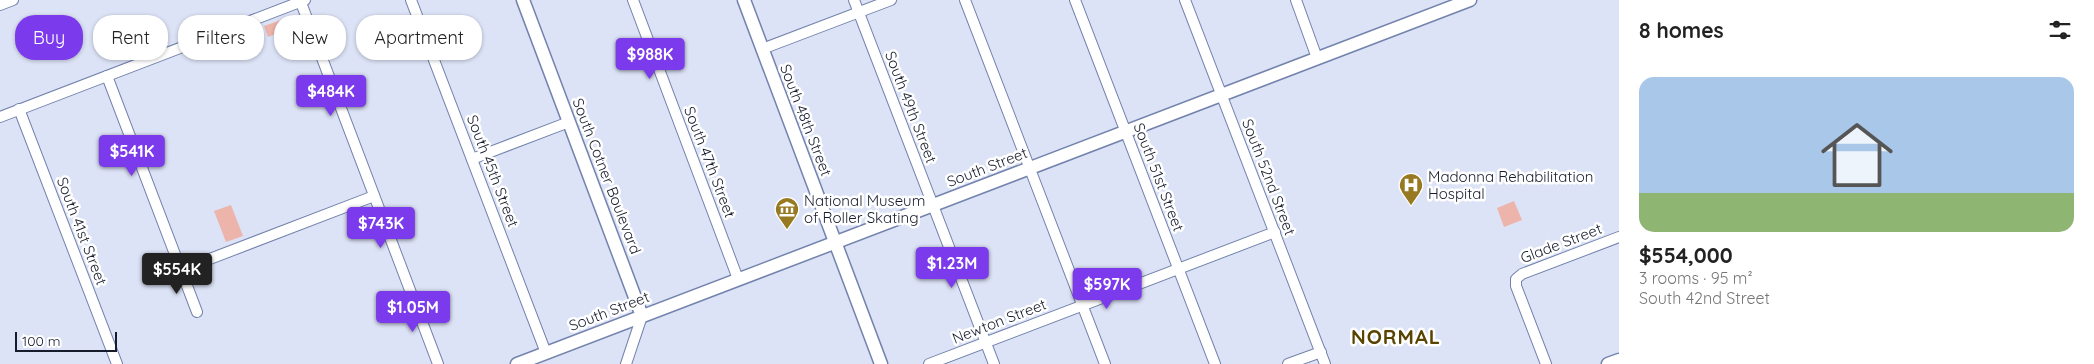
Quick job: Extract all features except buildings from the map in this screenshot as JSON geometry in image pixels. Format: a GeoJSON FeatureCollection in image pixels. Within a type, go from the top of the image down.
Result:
{"type":"FeatureCollection","features":[{"type":"Feature","properties":{"kind":"main road","name":"South Cotner Boulevard"},"geometry":{"type":"LineString","coordinates":[[523,0],[642,316]]}},
{"type":"Feature","properties":{"kind":"main road","name":"South 48th Street"},"geometry":{"type":"LineString","coordinates":[[744,0],[881,364]]}},
{"type":"Feature","properties":{"kind":"main road","name":"South Street"},"geometry":{"type":"LineString","coordinates":[[517,364],[1470,0]]}},
{"type":"Feature","properties":{"kind":"main road"},"geometry":{"type":"LineString","coordinates":[[1608,364],[1619,360]]}},
{"type":"Feature","properties":{"kind":"street"},"geometry":{"type":"LineString","coordinates":[[0,5],[12,0]]}},
{"type":"Feature","properties":{"kind":"street"},"geometry":{"type":"LineString","coordinates":[[0,117],[302,0],[438,364]]}},
{"type":"Feature","properties":{"kind":"street","name":"South 45th Street"},"geometry":{"type":"LineString","coordinates":[[411,0],[546,353]]}},
{"type":"Feature","properties":{"kind":"street","name":"South 47th Street"},"geometry":{"type":"LineString","coordinates":[[633,0],[738,280]]}},
{"type":"Feature","properties":{"kind":"street","name":"South 49th Street"},"geometry":{"type":"LineString","coordinates":[[854,0],[994,364]]}},
{"type":"Feature","properties":{"kind":"street"},"geometry":{"type":"LineString","coordinates":[[762,49],[891,0]]}},
{"type":"Feature","properties":{"kind":"street"},"geometry":{"type":"LineString","coordinates":[[965,0],[1104,364]]}},
{"type":"Feature","properties":{"kind":"street","name":"South 51st Street"},"geometry":{"type":"LineString","coordinates":[[1075,0],[1215,364]]}},
{"type":"Feature","properties":{"kind":"street","name":"South 52nd Street"},"geometry":{"type":"LineString","coordinates":[[1185,0],[1325,364]]}},
{"type":"Feature","properties":{"kind":"street"},"geometry":{"type":"LineString","coordinates":[[1296,0],[1318,58]]}},
{"type":"Feature","properties":{"kind":"street"},"geometry":{"type":"LineString","coordinates":[[107,76],[197,312]]}},
{"type":"Feature","properties":{"kind":"street","name":"South 41st Street"},"geometry":{"type":"LineString","coordinates":[[19,109],[117,364]]}},
{"type":"Feature","properties":{"kind":"street"},"geometry":{"type":"LineString","coordinates":[[472,159],[569,122]]}},
{"type":"Feature","properties":{"kind":"street"},"geometry":{"type":"LineString","coordinates":[[181,270],[374,196]]}},
{"type":"Feature","properties":{"kind":"street","name":"Newton Street"},"geometry":{"type":"LineString","coordinates":[[929,364],[1275,232]]}},
{"type":"Feature","properties":{"kind":"street","name":"Glade Street"},"geometry":{"type":"LineString","coordinates":[[1546,364],[1516,286],[1516,279],[1522,274],[1619,237]]}},
{"type":"Feature","properties":{"kind":"street"},"geometry":{"type":"LineString","coordinates":[[626,364],[642,316]]}},
{"type":"Feature","properties":{"kind":"street"},"geometry":{"type":"LineString","coordinates":[[1288,364],[1321,352]]}},
{"type":"Feature","properties":{"kind":"shaded area"},"geometry":{"type":"Polygon","coordinates":[[[274,22],[274,35],[268,37],[264,26],[274,22]]]}},
{"type":"Feature","properties":{"kind":"shaded area"},"geometry":{"type":"Polygon","coordinates":[[[1514,201],[1522,220],[1504,227],[1497,208],[1514,201]]]}},
{"type":"Feature","properties":{"kind":"shaded area"},"geometry":{"type":"Polygon","coordinates":[[[231,205],[243,236],[226,242],[214,211],[231,205]]]}},
{"type":"Feature","properties":{"kind":"place","name":"Madonna Rehabilitation Hospital"},"geometry":{"type":"Point","coordinates":[1411,206]}},
{"type":"Feature","properties":{"kind":"place","name":"National Museum of Roller Skating"},"geometry":{"type":"Point","coordinates":[787,230]}},
{"type":"Feature","properties":{"kind":"district","name":"NORMAL"},"geometry":{"type":"Point","coordinates":[1396,336]}}]}
